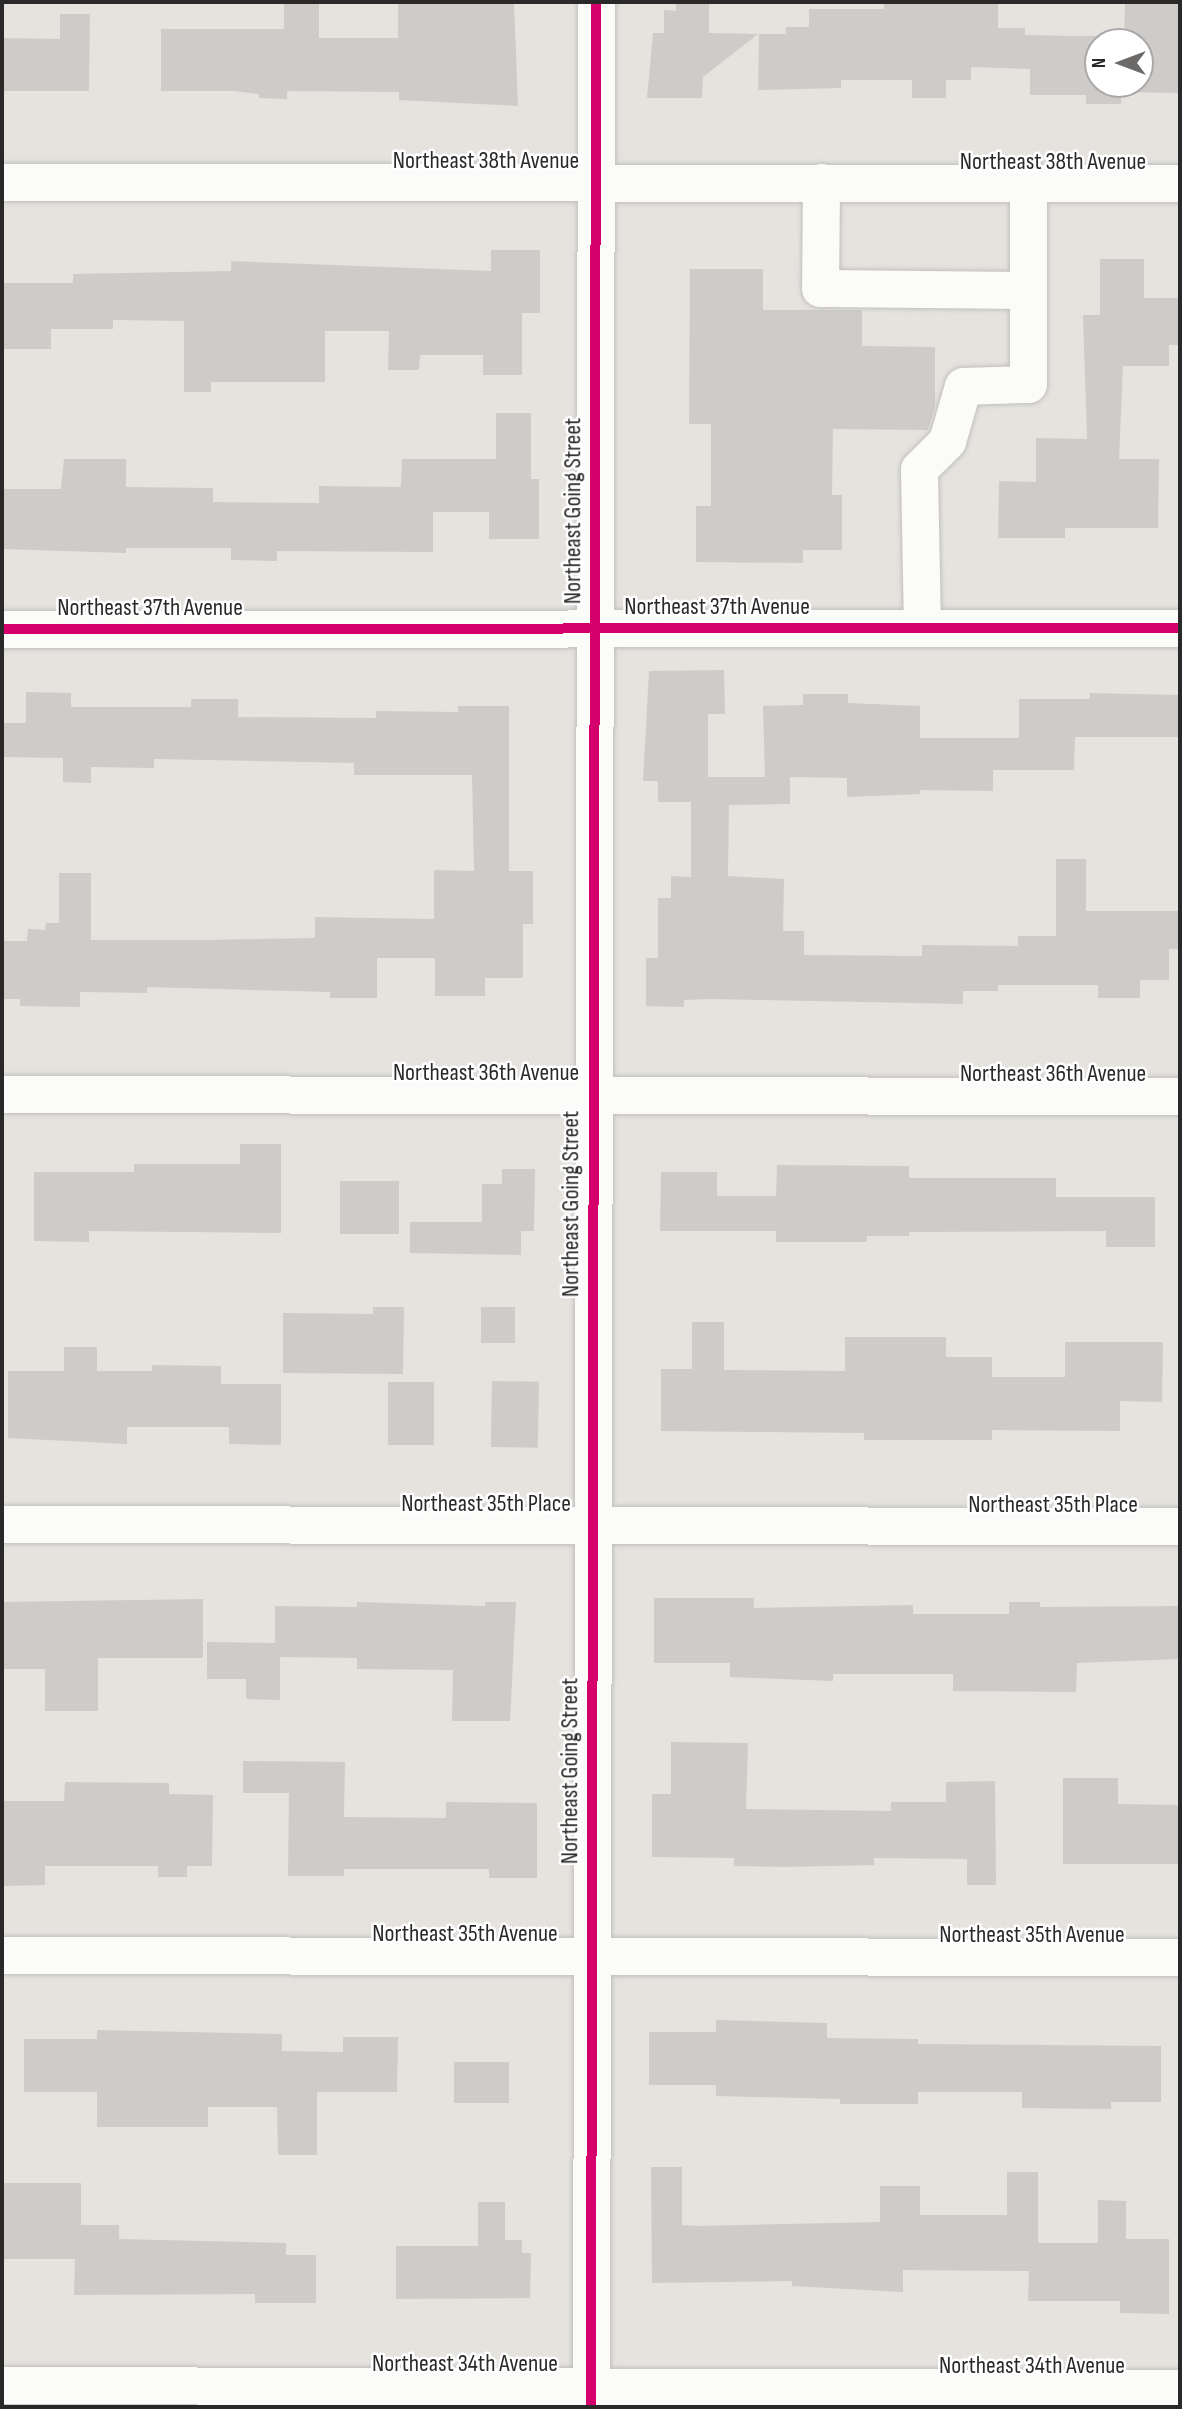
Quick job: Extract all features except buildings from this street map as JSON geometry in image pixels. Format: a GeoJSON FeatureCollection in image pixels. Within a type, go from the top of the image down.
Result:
{"type":"FeatureCollection","features":[{"type":"Feature","properties":{"kind":"street","name":"Northeast Going Street"},"geometry":{"type":"LineString","coordinates":[[591,2396],[596,2]]}},
{"type":"Feature","properties":{"kind":"street"},"geometry":{"type":"LineString","coordinates":[[821,182],[820,288],[1028,290]]}},
{"type":"Feature","properties":{"kind":"street","name":"Northeast 38th Avenue"},"geometry":{"type":"LineString","coordinates":[[2,183],[1180,183]]}},
{"type":"Feature","properties":{"kind":"street"},"geometry":{"type":"LineString","coordinates":[[922,628],[919,469],[947,441],[962,386],[1028,384],[1028,183]]}},
{"type":"Feature","properties":{"kind":"street","name":"Northeast 37th Avenue"},"geometry":{"type":"LineString","coordinates":[[2,629],[1180,628]]}},
{"type":"Feature","properties":{"kind":"street","name":"Northeast 36th Avenue"},"geometry":{"type":"LineString","coordinates":[[2,1094],[1180,1096]]}},
{"type":"Feature","properties":{"kind":"street","name":"Northeast 35th Place"},"geometry":{"type":"LineString","coordinates":[[2,1524],[1180,1526]]}},
{"type":"Feature","properties":{"kind":"street","name":"Northeast 35th Avenue"},"geometry":{"type":"LineString","coordinates":[[2,1955],[1180,1957]]}},
{"type":"Feature","properties":{"kind":"street","name":"Northeast 34th Avenue"},"geometry":{"type":"LineString","coordinates":[[2,2385],[591,2396],[1180,2388]]}},
{"type":"Feature","properties":{"kind":"cycle path"},"geometry":{"type":"LineString","coordinates":[[591,2407],[596,2]]}},
{"type":"Feature","properties":{"kind":"cycle path"},"geometry":{"type":"LineString","coordinates":[[2,629],[1180,628]]}}]}
